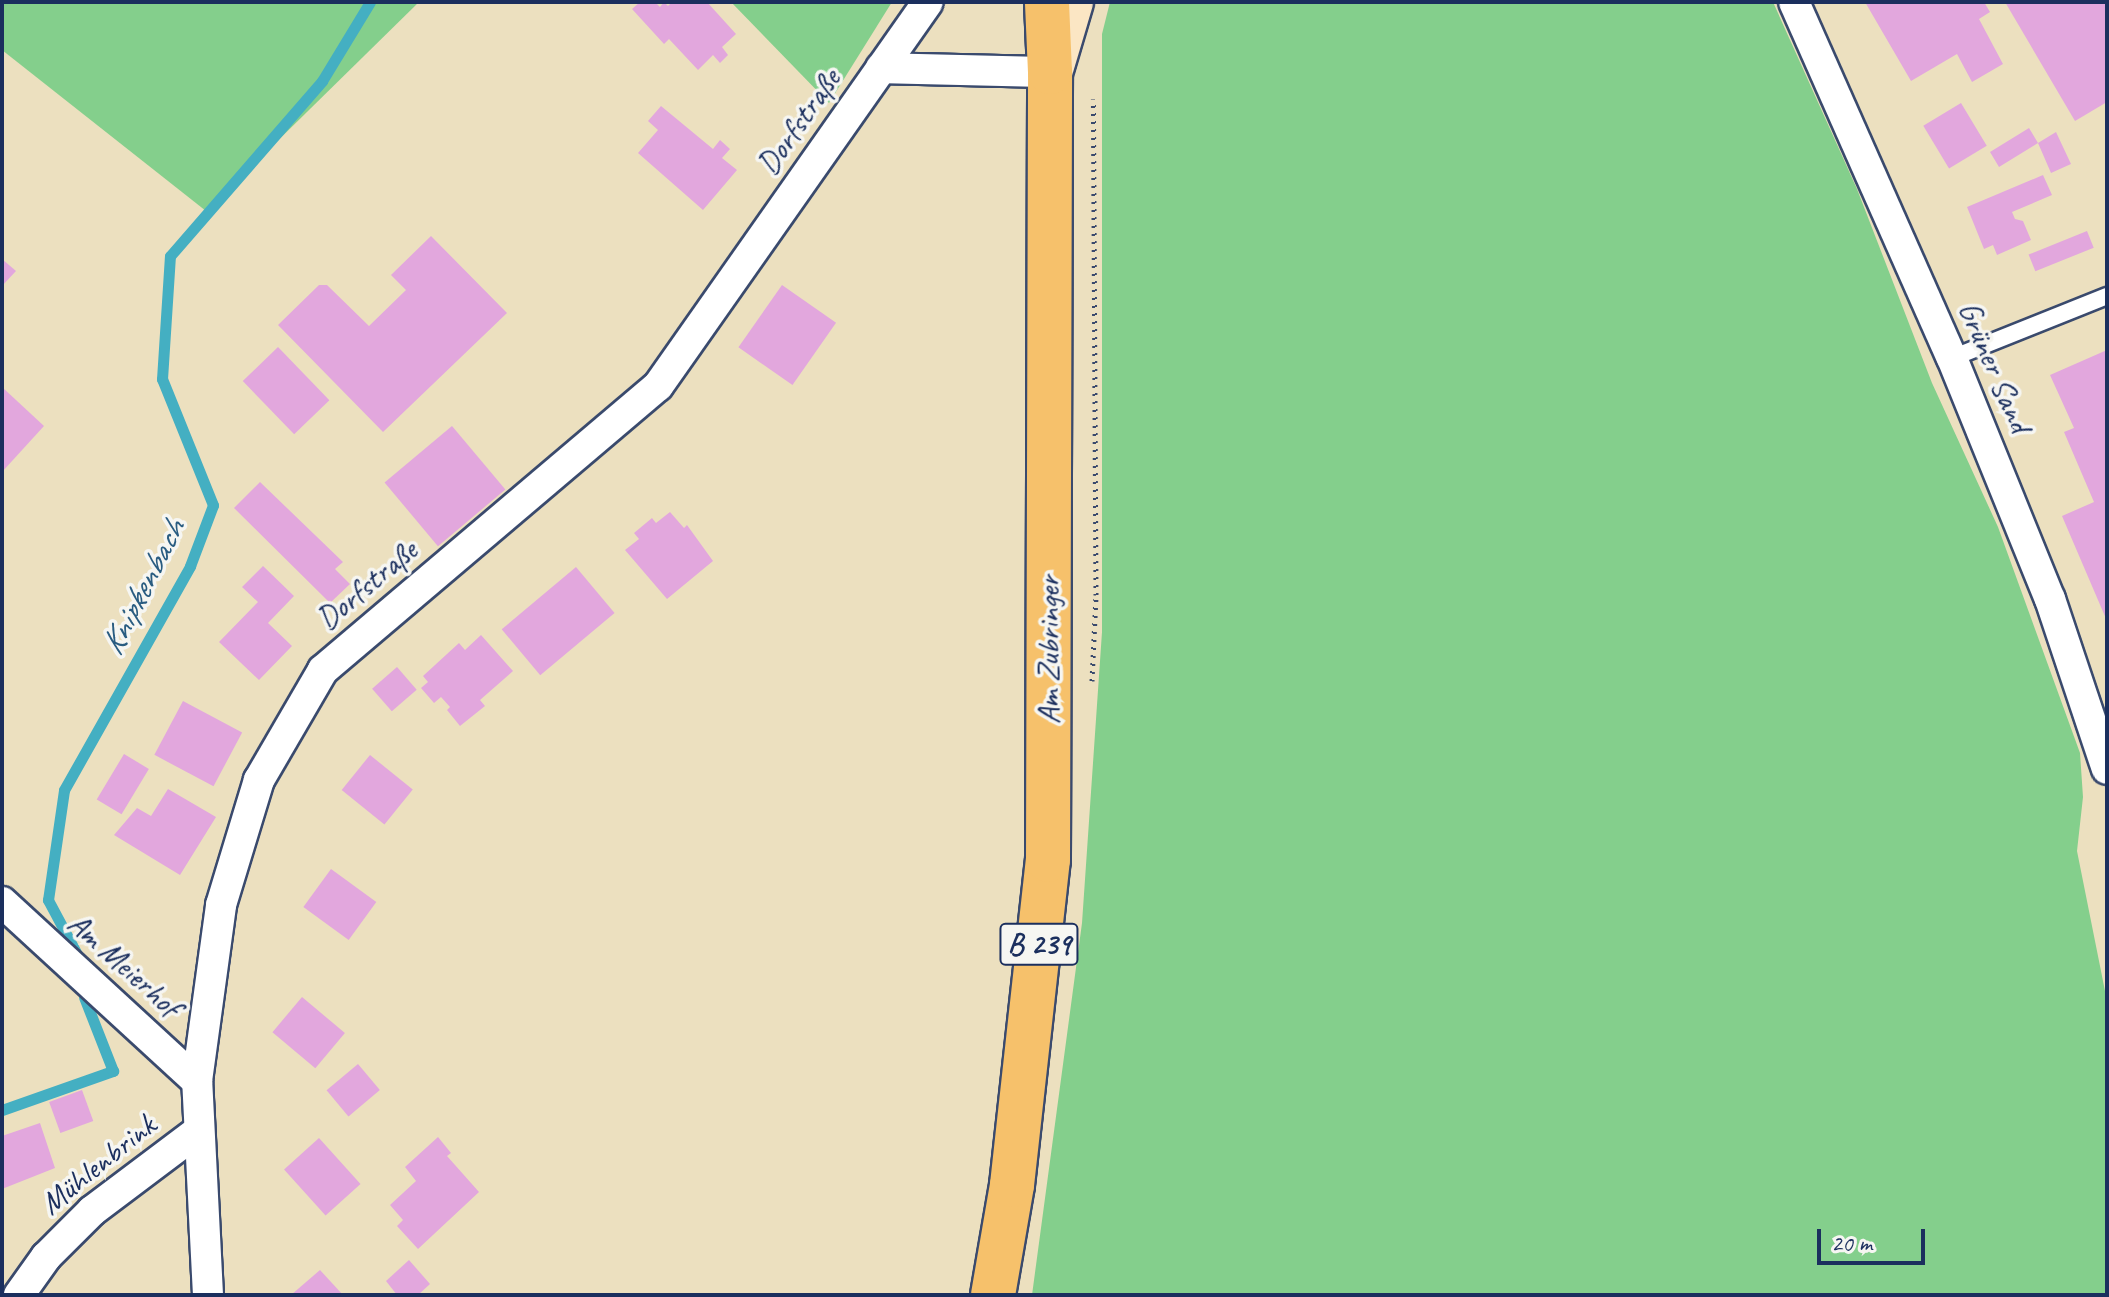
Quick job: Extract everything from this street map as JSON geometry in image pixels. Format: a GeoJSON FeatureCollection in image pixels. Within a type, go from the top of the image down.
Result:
{"type":"FeatureCollection","features":[{"type":"Feature","properties":{"kind":"main road","name":"Am Zubringer"},"geometry":{"type":"LineString","coordinates":[[993,1295],[1012,1185],[1048,860],[1050,72],[1047,2]]}},
{"type":"Feature","properties":{"kind":"main road"},"geometry":{"type":"LineString","coordinates":[[1050,72],[1071,2]]}},
{"type":"Feature","properties":{"kind":"street","name":"Dorfstraße"},"geometry":{"type":"LineString","coordinates":[[208,1295],[197,1132],[197,1081],[221,905],[259,780],[323,670],[658,386],[928,2]]}},
{"type":"Feature","properties":{"kind":"street","name":"Grüner Sand"},"geometry":{"type":"LineString","coordinates":[[1794,2],[1952,358],[2050,599],[2107,769]]}},
{"type":"Feature","properties":{"kind":"street","name":"Dorfstraße"},"geometry":{"type":"LineString","coordinates":[[881,68],[1050,72]]}},
{"type":"Feature","properties":{"kind":"street","name":"Am Meierhof"},"geometry":{"type":"LineString","coordinates":[[2,902],[197,1081]]}},
{"type":"Feature","properties":{"kind":"street","name":"Mühlenbrink"},"geometry":{"type":"LineString","coordinates":[[19,1295],[46,1257],[92,1211],[197,1132]]}},
{"type":"Feature","properties":{"kind":"lane"},"geometry":{"type":"LineString","coordinates":[[1952,358],[2107,296]]}},
{"type":"Feature","properties":{"kind":"green space"},"geometry":{"type":"Polygon","coordinates":[[[2,2],[419,2],[206,211],[2,50],[2,2]]]}},
{"type":"Feature","properties":{"kind":"green space"},"geometry":{"type":"Polygon","coordinates":[[[731,2],[892,2],[829,103],[731,2]]]}},
{"type":"Feature","properties":{"kind":"green space"},"geometry":{"type":"Polygon","coordinates":[[[1110,2],[1773,2],[1857,189],[1932,383],[1998,527],[2080,753],[2083,797],[2077,851],[2107,1001],[2107,1295],[1032,1295],[1082,923],[1102,632],[1102,34],[1110,2]]]}},
{"type":"Feature","properties":{"kind":"building"},"geometry":{"type":"Polygon","coordinates":[[[640,2],[655,2],[660,7],[664,2],[668,6],[672,2],[707,2],[736,34],[722,47],[728,55],[720,63],[713,55],[698,70],[669,39],[664,44],[632,9],[640,2]]]}},
{"type":"Feature","properties":{"kind":"building"},"geometry":{"type":"Polygon","coordinates":[[[1865,2],[1984,2],[1990,12],[1979,19],[2003,64],[1972,82],[1957,54],[1911,81],[1865,2]]]}},
{"type":"Feature","properties":{"kind":"building"},"geometry":{"type":"Polygon","coordinates":[[[2005,2],[2107,2],[2107,102],[2075,121],[2005,2]]]}},
{"type":"Feature","properties":{"kind":"building"},"geometry":{"type":"Polygon","coordinates":[[[1961,103],[1987,146],[1949,169],[1923,126],[1961,103]]]}},
{"type":"Feature","properties":{"kind":"building"},"geometry":{"type":"Polygon","coordinates":[[[661,106],[713,149],[720,140],[730,149],[722,158],[737,170],[703,210],[638,153],[658,130],[648,121],[661,106]]]}},
{"type":"Feature","properties":{"kind":"building"},"geometry":{"type":"Polygon","coordinates":[[[2029,128],[2038,143],[1999,167],[1990,152],[2029,128]]]}},
{"type":"Feature","properties":{"kind":"building"},"geometry":{"type":"Polygon","coordinates":[[[2056,132],[2071,164],[2051,173],[2038,143],[2056,132]]]}},
{"type":"Feature","properties":{"kind":"building"},"geometry":{"type":"Polygon","coordinates":[[[2043,175],[2052,195],[2012,212],[2015,219],[2023,221],[2031,240],[1997,255],[1993,245],[1984,249],[1967,207],[2043,175]]]}},
{"type":"Feature","properties":{"kind":"building"},"geometry":{"type":"Polygon","coordinates":[[[2087,231],[2094,248],[2035,271],[2029,255],[2087,231]]]}},
{"type":"Feature","properties":{"kind":"building"},"geometry":{"type":"Polygon","coordinates":[[[431,236],[507,313],[383,432],[278,325],[319,285],[327,285],[369,326],[406,290],[391,275],[431,236]]]}},
{"type":"Feature","properties":{"kind":"building"},"geometry":{"type":"Polygon","coordinates":[[[2,259],[16,271],[2,286],[2,259]]]}},
{"type":"Feature","properties":{"kind":"building"},"geometry":{"type":"Polygon","coordinates":[[[782,285],[836,323],[792,385],[738,347],[782,285]]]}},
{"type":"Feature","properties":{"kind":"building"},"geometry":{"type":"Polygon","coordinates":[[[278,347],[329,400],[294,434],[243,381],[278,347]]]}},
{"type":"Feature","properties":{"kind":"building"},"geometry":{"type":"Polygon","coordinates":[[[2107,350],[2107,621],[2062,516],[2094,502],[2064,432],[2074,428],[2050,375],[2107,350]]]}},
{"type":"Feature","properties":{"kind":"building"},"geometry":{"type":"Polygon","coordinates":[[[2,387],[44,426],[2,472],[2,387]]]}},
{"type":"Feature","properties":{"kind":"building"},"geometry":{"type":"Polygon","coordinates":[[[452,426],[505,490],[438,546],[385,483],[452,426]]]}},
{"type":"Feature","properties":{"kind":"building"},"geometry":{"type":"Polygon","coordinates":[[[260,482],[343,562],[335,569],[350,584],[330,603],[234,508],[260,482]]]}},
{"type":"Feature","properties":{"kind":"building"},"geometry":{"type":"Polygon","coordinates":[[[670,512],[684,528],[687,525],[713,561],[667,599],[625,550],[639,539],[634,533],[652,518],[656,523],[670,512]]]}},
{"type":"Feature","properties":{"kind":"building"},"geometry":{"type":"Polygon","coordinates":[[[263,566],[294,596],[268,623],[292,646],[259,680],[219,642],[258,602],[242,587],[263,566]]]}},
{"type":"Feature","properties":{"kind":"building"},"geometry":{"type":"Polygon","coordinates":[[[576,567],[615,613],[540,675],[502,629],[576,567]]]}},
{"type":"Feature","properties":{"kind":"building"},"geometry":{"type":"Polygon","coordinates":[[[481,635],[513,671],[480,700],[485,706],[460,726],[441,697],[434,703],[421,688],[428,682],[423,676],[459,643],[465,650],[481,635]]]}},
{"type":"Feature","properties":{"kind":"building"},"geometry":{"type":"Polygon","coordinates":[[[397,667],[417,690],[392,711],[372,689],[397,667]]]}},
{"type":"Feature","properties":{"kind":"building"},"geometry":{"type":"Polygon","coordinates":[[[183,701],[242,732],[214,786],[154,755],[183,701]]]}},
{"type":"Feature","properties":{"kind":"building"},"geometry":{"type":"Polygon","coordinates":[[[124,754],[149,769],[122,814],[97,799],[124,754]]]}},
{"type":"Feature","properties":{"kind":"building"},"geometry":{"type":"Polygon","coordinates":[[[370,755],[413,790],[384,825],[342,790],[370,755]]]}},
{"type":"Feature","properties":{"kind":"building"},"geometry":{"type":"Polygon","coordinates":[[[168,789],[216,817],[180,875],[114,835],[137,808],[151,816],[168,789]]]}},
{"type":"Feature","properties":{"kind":"building"},"geometry":{"type":"Polygon","coordinates":[[[331,869],[376,902],[349,940],[303,907],[331,869]]]}},
{"type":"Feature","properties":{"kind":"building"},"geometry":{"type":"Polygon","coordinates":[[[302,997],[345,1033],[315,1068],[272,1032],[302,997]]]}},
{"type":"Feature","properties":{"kind":"building"},"geometry":{"type":"Polygon","coordinates":[[[358,1064],[380,1090],[348,1116],[327,1090],[358,1064]]]}},
{"type":"Feature","properties":{"kind":"building"},"geometry":{"type":"Polygon","coordinates":[[[82,1090],[93,1121],[60,1133],[49,1102],[82,1090]]]}},
{"type":"Feature","properties":{"kind":"building"},"geometry":{"type":"Polygon","coordinates":[[[40,1123],[55,1168],[2,1189],[2,1136],[40,1123]]]}},
{"type":"Feature","properties":{"kind":"building"},"geometry":{"type":"Polygon","coordinates":[[[438,1137],[451,1153],[447,1156],[479,1192],[418,1249],[397,1226],[403,1220],[390,1205],[416,1181],[405,1167],[438,1137]]]}},
{"type":"Feature","properties":{"kind":"building"},"geometry":{"type":"Polygon","coordinates":[[[319,1138],[360,1184],[326,1216],[284,1169],[319,1138]]]}},
{"type":"Feature","properties":{"kind":"building"},"geometry":{"type":"Polygon","coordinates":[[[409,1260],[430,1284],[418,1295],[397,1295],[386,1281],[409,1260]]]}},
{"type":"Feature","properties":{"kind":"building"},"geometry":{"type":"Polygon","coordinates":[[[320,1270],[343,1295],[291,1295],[320,1270]]]}},
{"type":"Feature","properties":{"kind":"waterway","name":"Knipkenbach"},"geometry":{"type":"LineString","coordinates":[[79,958],[48,900],[64,790],[190,566],[213,505],[162,379],[170,256],[322,81],[370,2]]}},
{"type":"Feature","properties":{"kind":"waterway","name":"Knipkenbach"},"geometry":{"type":"LineString","coordinates":[[2,1110],[113,1071],[84,997]]}}]}
